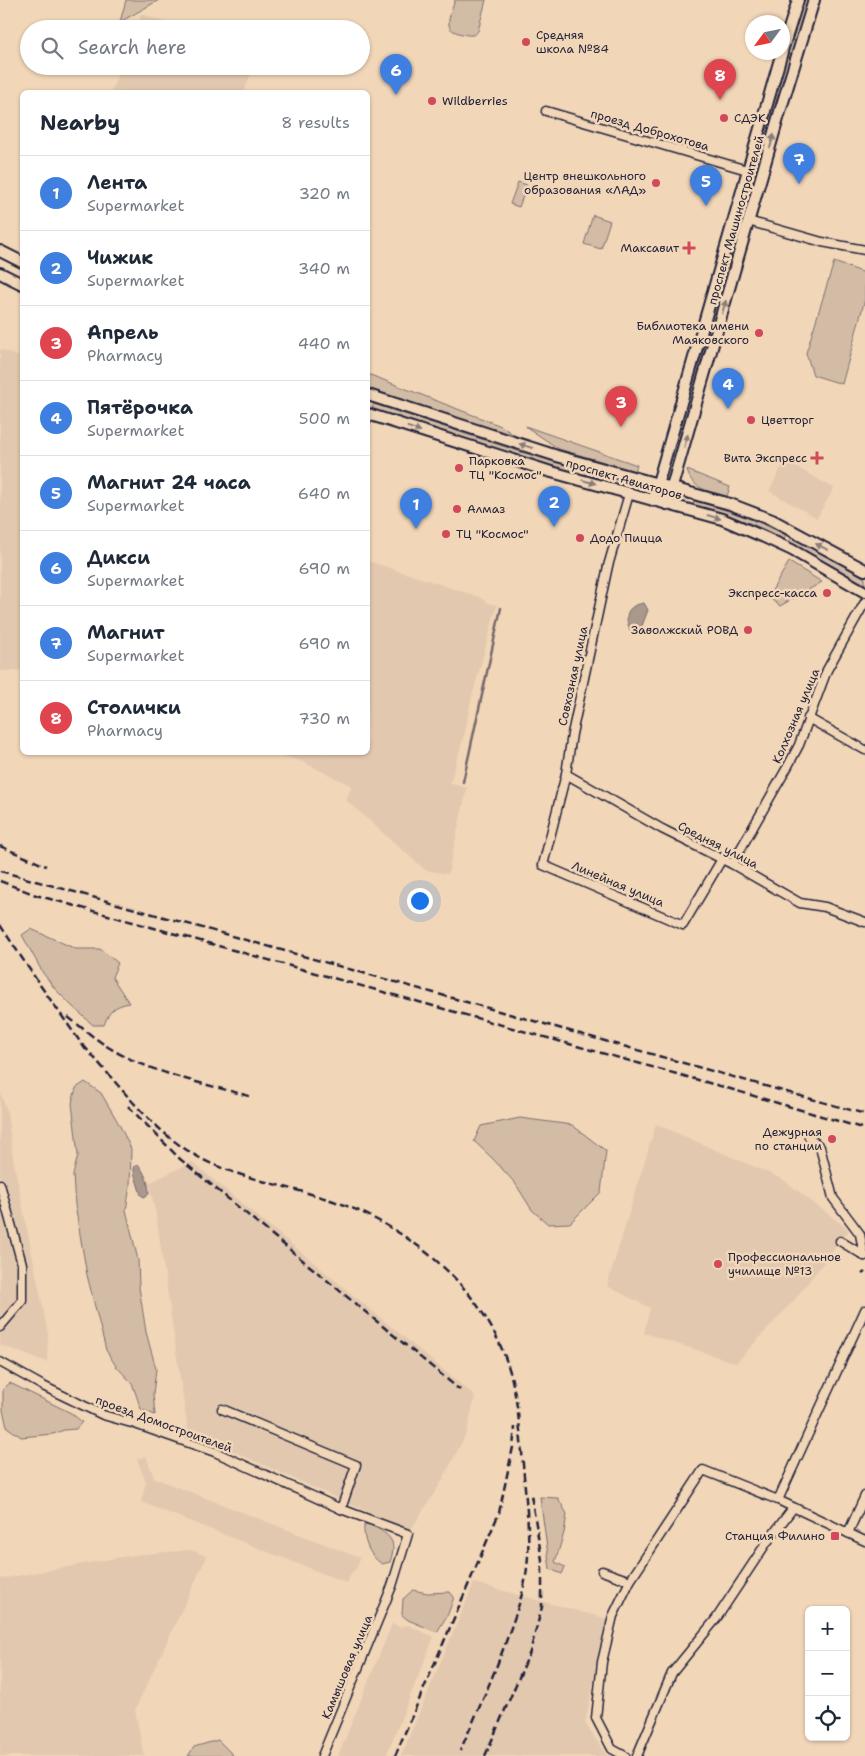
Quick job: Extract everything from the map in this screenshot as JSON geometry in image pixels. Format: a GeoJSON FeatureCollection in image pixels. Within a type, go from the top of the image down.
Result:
{"type":"FeatureCollection","features":[{"type":"Feature","properties":{"kind":"main road","name":"проспект Машиностроителей"},"geometry":{"type":"LineString","coordinates":[[790,26],[798,0]]}},
{"type":"Feature","properties":{"kind":"main road","name":"проспект Машиностроителей"},"geometry":{"type":"LineString","coordinates":[[668,504],[748,221],[814,0]]}},
{"type":"Feature","properties":{"kind":"main road","name":"проспект Машиностроителей"},"geometry":{"type":"LineString","coordinates":[[653,500],[780,60]]}},
{"type":"Feature","properties":{"kind":"main road"},"geometry":{"type":"LineString","coordinates":[[0,250],[20,261]]}},
{"type":"Feature","properties":{"kind":"main road"},"geometry":{"type":"LineString","coordinates":[[0,273],[20,283]]}},
{"type":"Feature","properties":{"kind":"main road","name":"проспект Авиаторов"},"geometry":{"type":"LineString","coordinates":[[370,396],[557,456],[730,504],[772,520],[865,570]]}},
{"type":"Feature","properties":{"kind":"main road","name":"проспект Авиаторов"},"geometry":{"type":"LineString","coordinates":[[370,415],[548,471],[722,519],[764,537],[865,592]]}},
{"type":"Feature","properties":{"kind":"street","name":"проезд Доброхотова"},"geometry":{"type":"LineString","coordinates":[[546,111],[747,170]]}},
{"type":"Feature","properties":{"kind":"street"},"geometry":{"type":"LineString","coordinates":[[748,221],[822,242],[865,250]]}},
{"type":"Feature","properties":{"kind":"street","name":"Совхозная улица"},"geometry":{"type":"LineString","coordinates":[[543,865],[566,774],[572,734],[608,566],[629,494]]}},
{"type":"Feature","properties":{"kind":"street","name":"Колхозная улица"},"geometry":{"type":"LineString","coordinates":[[732,864],[799,745],[827,670],[865,602]]}},
{"type":"Feature","properties":{"kind":"street"},"geometry":{"type":"LineString","coordinates":[[808,718],[865,750]]}},
{"type":"Feature","properties":{"kind":"street","name":"Средняя улица"},"geometry":{"type":"LineString","coordinates":[[566,774],[662,829],[732,864],[800,903],[825,907],[865,922]]}},
{"type":"Feature","properties":{"kind":"street","name":"Линейная улица"},"geometry":{"type":"LineString","coordinates":[[543,865],[683,925],[722,859]]}},
{"type":"Feature","properties":{"kind":"street"},"geometry":{"type":"LineString","coordinates":[[809,1137],[820,1147],[833,1198],[860,1234],[864,1256]]}},
{"type":"Feature","properties":{"kind":"street"},"geometry":{"type":"LineString","coordinates":[[0,1184],[22,1264],[22,1301],[0,1327]]}},
{"type":"Feature","properties":{"kind":"street"},"geometry":{"type":"LineString","coordinates":[[840,1241],[864,1256]]}},
{"type":"Feature","properties":{"kind":"street"},"geometry":{"type":"LineString","coordinates":[[778,1500],[865,1310]]}},
{"type":"Feature","properties":{"kind":"street","name":"проезд Домостроителей"},"geometry":{"type":"LineString","coordinates":[[0,1362],[43,1386],[103,1415],[215,1452],[341,1509],[408,1534]]}},
{"type":"Feature","properties":{"kind":"street"},"geometry":{"type":"LineString","coordinates":[[222,1409],[356,1465],[341,1509]]}},
{"type":"Feature","properties":{"kind":"street"},"geometry":{"type":"LineString","coordinates":[[625,1756],[612,1749],[596,1718],[602,1662],[613,1616],[630,1581],[670,1522],[682,1499],[703,1470],[778,1500],[865,1541]]}},
{"type":"Feature","properties":{"kind":"street"},"geometry":{"type":"LineString","coordinates":[[848,1533],[865,1496]]}},
{"type":"Feature","properties":{"kind":"street"},"geometry":{"type":"LineString","coordinates":[[637,1756],[672,1673],[716,1619],[765,1545],[794,1508]]}},
{"type":"Feature","properties":{"kind":"street","name":"Камышовая улица"},"geometry":{"type":"LineString","coordinates":[[322,1756],[392,1586],[408,1534]]}},
{"type":"Feature","properties":{"kind":"street"},"geometry":{"type":"LineString","coordinates":[[602,1570],[630,1581]]}},
{"type":"Feature","properties":{"kind":"shaded area"},"geometry":{"type":"Polygon","coordinates":[[[126,0],[159,0],[124,20],[121,20],[126,0]]]}},
{"type":"Feature","properties":{"kind":"shaded area"},"geometry":{"type":"Polygon","coordinates":[[[455,0],[486,0],[478,31],[475,34],[463,34],[450,28],[449,18],[455,0]]]}},
{"type":"Feature","properties":{"kind":"shaded area"},"geometry":{"type":"Polygon","coordinates":[[[804,0],[808,0],[790,60],[790,46],[804,0]]]}},
{"type":"Feature","properties":{"kind":"shaded area"},"geometry":{"type":"Polygon","coordinates":[[[141,14],[159,20],[139,20],[141,14]]]}},
{"type":"Feature","properties":{"kind":"shaded area"},"geometry":{"type":"Polygon","coordinates":[[[786,60],[790,60],[675,456],[672,455],[786,60]]]}},
{"type":"Feature","properties":{"kind":"shaded area"},"geometry":{"type":"Polygon","coordinates":[[[118,75],[251,75],[245,90],[112,90],[118,75]]]}},
{"type":"Feature","properties":{"kind":"shaded area"},"geometry":{"type":"Polygon","coordinates":[[[518,182],[527,185],[519,207],[510,204],[518,182]]]}},
{"type":"Feature","properties":{"kind":"shaded area"},"geometry":{"type":"Polygon","coordinates":[[[593,215],[610,221],[601,249],[584,244],[593,215]]]}},
{"type":"Feature","properties":{"kind":"shaded area"},"geometry":{"type":"Polygon","coordinates":[[[834,262],[865,273],[865,299],[842,384],[813,375],[806,353],[834,262]]]}},
{"type":"Feature","properties":{"kind":"shaded area"},"geometry":{"type":"Polygon","coordinates":[[[0,349],[20,357],[20,670],[0,671],[0,349]]]}},
{"type":"Feature","properties":{"kind":"shaded area"},"geometry":{"type":"Polygon","coordinates":[[[370,375],[501,426],[517,437],[370,390],[370,375]]]}},
{"type":"Feature","properties":{"kind":"shaded area"},"geometry":{"type":"Polygon","coordinates":[[[374,404],[521,452],[642,486],[640,490],[520,458],[371,410],[374,404]]]}},
{"type":"Feature","properties":{"kind":"shaded area"},"geometry":{"type":"Polygon","coordinates":[[[525,426],[637,465],[635,471],[559,449],[525,426]]]}},
{"type":"Feature","properties":{"kind":"shaded area"},"geometry":{"type":"Polygon","coordinates":[[[785,461],[834,488],[817,518],[769,491],[785,461]]]}},
{"type":"Feature","properties":{"kind":"shaded area"},"geometry":{"type":"Polygon","coordinates":[[[687,470],[730,487],[727,496],[697,486],[689,477],[687,470]]]}},
{"type":"Feature","properties":{"kind":"shaded area"},"geometry":{"type":"Polygon","coordinates":[[[694,501],[741,515],[786,535],[784,539],[740,519],[693,505],[694,501]]]}},
{"type":"Feature","properties":{"kind":"shaded area"},"geometry":{"type":"Polygon","coordinates":[[[792,537],[865,578],[865,584],[789,542],[792,537]]]}},
{"type":"Feature","properties":{"kind":"shaded area"},"geometry":{"type":"Polygon","coordinates":[[[370,562],[479,597],[488,603],[497,605],[450,783],[467,788],[448,874],[425,870],[346,800],[352,786],[301,761],[280,755],[370,755],[370,562]]]}},
{"type":"Feature","properties":{"kind":"shaded area"},"geometry":{"type":"Polygon","coordinates":[[[789,562],[822,582],[780,606],[768,597],[789,562]]]}},
{"type":"Feature","properties":{"kind":"shaded area"},"geometry":{"type":"Polygon","coordinates":[[[644,603],[648,610],[640,631],[631,632],[627,622],[628,613],[633,607],[644,603]]]}},
{"type":"Feature","properties":{"kind":"shaded area"},"geometry":{"type":"Polygon","coordinates":[[[31,929],[76,949],[100,949],[118,963],[112,977],[129,1003],[113,1010],[104,1025],[93,1025],[56,990],[43,973],[22,935],[31,929]]]}},
{"type":"Feature","properties":{"kind":"shaded area"},"geometry":{"type":"Polygon","coordinates":[[[85,1082],[101,1093],[131,1149],[130,1186],[126,1210],[138,1260],[139,1287],[146,1332],[156,1369],[153,1394],[155,1415],[141,1409],[132,1383],[116,1366],[106,1350],[87,1275],[75,1205],[73,1175],[78,1155],[72,1103],[76,1088],[85,1082]]]}},
{"type":"Feature","properties":{"kind":"shaded area"},"geometry":{"type":"Polygon","coordinates":[[[0,1091],[7,1112],[14,1164],[48,1333],[47,1362],[0,1345],[0,1091]]]}},
{"type":"Feature","properties":{"kind":"shaded area"},"geometry":{"type":"Polygon","coordinates":[[[520,1118],[572,1125],[606,1151],[601,1192],[570,1223],[548,1224],[532,1210],[515,1183],[474,1141],[481,1126],[520,1118]]]}},
{"type":"Feature","properties":{"kind":"shaded area","name":"Профессиональное училище №13"},"geometry":{"type":"Polygon","coordinates":[[[656,1124],[782,1179],[849,1230],[796,1298],[736,1363],[644,1333],[650,1308],[607,1286],[656,1124]]]}},
{"type":"Feature","properties":{"kind":"shaded area"},"geometry":{"type":"Polygon","coordinates":[[[192,1162],[475,1396],[467,1432],[442,1481],[410,1531],[188,1431],[156,1215],[149,1183],[192,1162]]]}},
{"type":"Feature","properties":{"kind":"shaded area"},"geometry":{"type":"Polygon","coordinates":[[[138,1164],[145,1175],[148,1186],[149,1194],[144,1197],[141,1195],[134,1172],[134,1167],[138,1164]]]}},
{"type":"Feature","properties":{"kind":"shaded area"},"geometry":{"type":"Polygon","coordinates":[[[10,1383],[71,1413],[82,1422],[76,1429],[64,1430],[53,1434],[21,1437],[7,1427],[3,1410],[3,1389],[10,1383]]]}},
{"type":"Feature","properties":{"kind":"shaded area"},"geometry":{"type":"Polygon","coordinates":[[[146,1456],[154,1478],[360,1558],[357,1567],[347,1583],[141,1502],[146,1482],[137,1459],[146,1456]]]}},
{"type":"Feature","properties":{"kind":"shaded area"},"geometry":{"type":"Polygon","coordinates":[[[540,1497],[558,1498],[567,1514],[564,1533],[555,1562],[565,1567],[562,1574],[550,1569],[540,1497]]]}},
{"type":"Feature","properties":{"kind":"shaded area"},"geometry":{"type":"Polygon","coordinates":[[[371,1524],[387,1535],[392,1543],[393,1548],[390,1562],[382,1564],[370,1552],[364,1525],[371,1524]]]}},
{"type":"Feature","properties":{"kind":"shaded area"},"geometry":{"type":"Polygon","coordinates":[[[191,1550],[207,1556],[135,1710],[144,1756],[0,1756],[0,1579],[133,1555],[191,1550]]]}},
{"type":"Feature","properties":{"kind":"shaded area"},"geometry":{"type":"Polygon","coordinates":[[[474,1583],[607,1619],[585,1723],[607,1756],[401,1756],[474,1583]]]}},
{"type":"Feature","properties":{"kind":"shaded area"},"geometry":{"type":"Polygon","coordinates":[[[413,1590],[427,1593],[450,1592],[454,1597],[448,1614],[437,1632],[408,1620],[402,1615],[403,1599],[413,1590]]]}},
{"type":"Feature","properties":{"kind":"shaded area"},"geometry":{"type":"Polygon","coordinates":[[[392,1624],[399,1627],[407,1625],[434,1637],[386,1756],[338,1756],[392,1624]]]}},
{"type":"Feature","properties":{"kind":"shaded area"},"geometry":{"type":"Polygon","coordinates":[[[218,1740],[234,1756],[188,1756],[194,1747],[218,1740]]]}},
{"type":"Feature","properties":{"kind":"waterway"},"geometry":{"type":"LineString","coordinates":[[463,782],[501,608]]}},
{"type":"Feature","properties":{"kind":"railway"},"geometry":{"type":"LineString","coordinates":[[0,846],[46,866]]}},
{"type":"Feature","properties":{"kind":"railway"},"geometry":{"type":"LineString","coordinates":[[0,871],[865,1114]]}},
{"type":"Feature","properties":{"kind":"railway"},"geometry":{"type":"LineString","coordinates":[[0,881],[36,895],[727,1088],[865,1129]]}},
{"type":"Feature","properties":{"kind":"railway"},"geometry":{"type":"LineString","coordinates":[[0,925],[86,1050]]}},
{"type":"Feature","properties":{"kind":"railway"},"geometry":{"type":"LineString","coordinates":[[68,1017],[108,1047],[141,1064],[159,1071],[249,1096]]}},
{"type":"Feature","properties":{"kind":"railway"},"geometry":{"type":"LineString","coordinates":[[83,1045],[126,1095],[157,1127],[174,1141],[212,1164],[232,1172],[335,1201],[355,1209],[398,1232],[440,1264],[458,1282],[475,1302],[489,1324],[501,1347],[510,1372],[516,1398],[526,1504],[528,1559],[519,1605],[503,1651],[460,1751]]}},
{"type":"Feature","properties":{"kind":"railway"},"geometry":{"type":"LineString","coordinates":[[128,1106],[180,1159],[460,1390]]}},
{"type":"Feature","properties":{"kind":"railway"},"geometry":{"type":"LineString","coordinates":[[395,1756],[499,1513],[513,1447],[515,1427]]}},
{"type":"Feature","properties":{"kind":"railway"},"geometry":{"type":"LineString","coordinates":[[485,1756],[530,1652],[542,1607],[542,1560],[531,1495]]}},
{"type":"Feature","properties":{"kind":"place","name":"Средняя школа №84"},"geometry":{"type":"Point","coordinates":[526,42]}},
{"type":"Feature","properties":{"kind":"place","name":"Дикси"},"geometry":{"type":"Point","coordinates":[396,95]}},
{"type":"Feature","properties":{"kind":"place","name":"Столички"},"geometry":{"type":"Point","coordinates":[720,100]}},
{"type":"Feature","properties":{"kind":"place","name":"Wildberries"},"geometry":{"type":"Point","coordinates":[432,101]}},
{"type":"Feature","properties":{"kind":"place","name":"СДЭК"},"geometry":{"type":"Point","coordinates":[724,118]}},
{"type":"Feature","properties":{"kind":"place","name":"Центр внешкольного образования «ЛАД»"},"geometry":{"type":"Point","coordinates":[656,183]}},
{"type":"Feature","properties":{"kind":"place","name":"Магнит"},"geometry":{"type":"Point","coordinates":[799,184]}},
{"type":"Feature","properties":{"kind":"place","name":"Магнит 24 часа"},"geometry":{"type":"Point","coordinates":[706,206]}},
{"type":"Feature","properties":{"kind":"place","name":"Максавит"},"geometry":{"type":"Point","coordinates":[689,248]}},
{"type":"Feature","properties":{"kind":"place","name":"Библиотека имени Маяковского"},"geometry":{"type":"Point","coordinates":[759,333]}},
{"type":"Feature","properties":{"kind":"place","name":"Пятёрочка"},"geometry":{"type":"Point","coordinates":[728,409]}},
{"type":"Feature","properties":{"kind":"place","name":"Цветторг"},"geometry":{"type":"Point","coordinates":[751,420]}},
{"type":"Feature","properties":{"kind":"place","name":"Апрель"},"geometry":{"type":"Point","coordinates":[621,427]}},
{"type":"Feature","properties":{"kind":"place","name":"Вита Экспресс"},"geometry":{"type":"Point","coordinates":[817,458]}},
{"type":"Feature","properties":{"kind":"place","name":"Парковка ТЦ \"Космос\""},"geometry":{"type":"Point","coordinates":[459,468]}},
{"type":"Feature","properties":{"kind":"place","name":"Алмаз"},"geometry":{"type":"Point","coordinates":[457,509]}},
{"type":"Feature","properties":{"kind":"place","name":"Чижик"},"geometry":{"type":"Point","coordinates":[554,527]}},
{"type":"Feature","properties":{"kind":"place","name":"Лента"},"geometry":{"type":"Point","coordinates":[416,529]}},
{"type":"Feature","properties":{"kind":"place","name":"ТЦ \"Космос\""},"geometry":{"type":"Point","coordinates":[446,534]}},
{"type":"Feature","properties":{"kind":"place","name":"Додо Пицца"},"geometry":{"type":"Point","coordinates":[580,538]}},
{"type":"Feature","properties":{"kind":"place","name":"Экспресс-касса"},"geometry":{"type":"Point","coordinates":[827,593]}},
{"type":"Feature","properties":{"kind":"place","name":"Заволжский РОВД"},"geometry":{"type":"Point","coordinates":[748,630]}},
{"type":"Feature","properties":{"kind":"place","name":"Дежурная по станции"},"geometry":{"type":"Point","coordinates":[832,1139]}},
{"type":"Feature","properties":{"kind":"place","name":"Профессиональное училище №13"},"geometry":{"type":"Point","coordinates":[718,1264]}},
{"type":"Feature","properties":{"kind":"place","name":"Станция Филино"},"geometry":{"type":"Point","coordinates":[835,1536]}}]}
